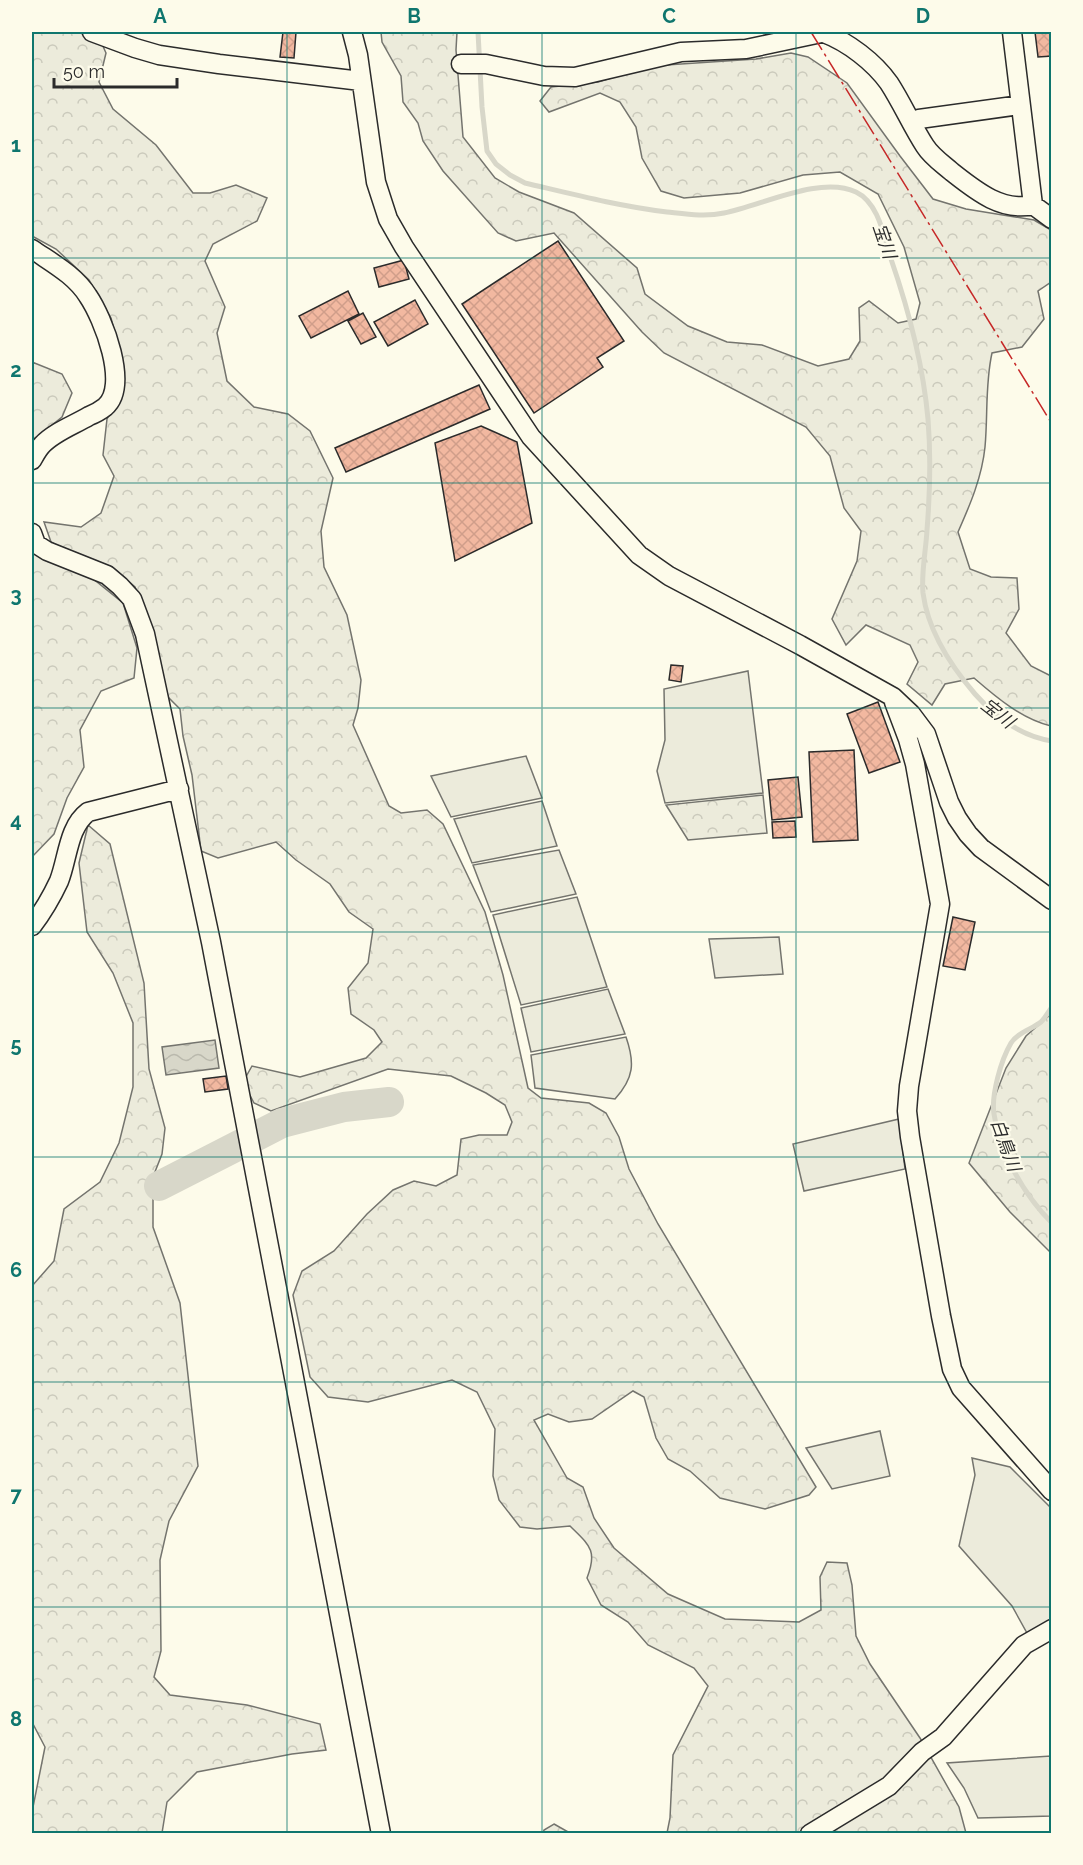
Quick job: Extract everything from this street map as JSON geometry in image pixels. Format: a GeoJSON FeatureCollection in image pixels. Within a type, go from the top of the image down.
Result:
{"type":"FeatureCollection","features":[{"type":"Feature","properties":{"kind":"street"},"geometry":{"type":"LineString","coordinates":[[92,32],[159,55],[361,81]]}},
{"type":"Feature","properties":{"kind":"street"},"geometry":{"type":"LineString","coordinates":[[352,32],[358,55],[376,182],[388,219],[404,247],[531,437],[639,555],[661,571],[893,697],[911,714],[926,734],[934,752],[949,802],[968,834],[981,848],[1052,900]]}},
{"type":"Feature","properties":{"kind":"street"},"geometry":{"type":"LineString","coordinates":[[461,64],[486,64],[544,76],[575,77],[681,52],[746,49],[825,32],[839,38],[888,81],[927,149],[974,190],[995,201],[1023,207],[1033,205]]}},
{"type":"Feature","properties":{"kind":"street"},"geometry":{"type":"LineString","coordinates":[[1012,32],[1033,205],[1052,219]]}},
{"type":"Feature","properties":{"kind":"street"},"geometry":{"type":"LineString","coordinates":[[912,122],[919,118],[1020,105]]}},
{"type":"Feature","properties":{"kind":"street"},"geometry":{"type":"LineString","coordinates":[[32,249],[67,273],[88,295],[104,327],[110,346],[116,382],[112,397],[105,407],[41,445],[32,460]]}},
{"type":"Feature","properties":{"kind":"street"},"geometry":{"type":"LineString","coordinates":[[32,533],[36,544],[46,551],[107,575],[120,586],[132,599],[145,634],[211,942],[381,1833]]}},
{"type":"Feature","properties":{"kind":"street"},"geometry":{"type":"LineString","coordinates":[[893,697],[915,764],[939,904],[909,1086],[908,1112],[910,1137],[941,1316],[952,1369],[961,1388],[1052,1491]]}},
{"type":"Feature","properties":{"kind":"street"},"geometry":{"type":"LineString","coordinates":[[32,926],[58,882],[78,819],[88,812],[179,789]]}},
{"type":"Feature","properties":{"kind":"street"},"geometry":{"type":"LineString","coordinates":[[810,1833],[889,1786],[922,1752],[943,1737],[1024,1645],[1052,1629]]}},
{"type":"Feature","properties":{"kind":"green space"},"geometry":{"type":"Polygon","coordinates":[[[32,32],[79,32],[102,44],[106,53],[99,82],[113,109],[156,145],[193,193],[210,193],[236,185],[267,198],[257,221],[213,244],[205,261],[225,307],[217,333],[227,381],[254,407],[288,414],[310,431],[333,478],[321,531],[324,567],[347,615],[361,680],[358,708],[353,725],[389,806],[401,813],[427,810],[443,824],[485,912],[503,975],[528,1088],[541,1098],[589,1103],[606,1113],[619,1137],[629,1169],[658,1224],[816,1487],[809,1495],[765,1509],[720,1498],[690,1471],[668,1459],[656,1438],[644,1397],[633,1391],[592,1419],[569,1422],[548,1414],[534,1420],[567,1478],[583,1487],[594,1518],[614,1548],[668,1594],[725,1619],[799,1622],[821,1610],[820,1577],[827,1562],[847,1563],[852,1585],[856,1636],[870,1664],[920,1738],[959,1807],[966,1833],[667,1833],[670,1818],[673,1755],[708,1686],[694,1668],[648,1645],[628,1622],[601,1605],[587,1578],[592,1561],[590,1549],[570,1526],[537,1529],[520,1527],[499,1500],[493,1476],[495,1429],[477,1392],[452,1380],[368,1402],[328,1397],[310,1377],[293,1295],[302,1271],[334,1251],[367,1214],[393,1190],[414,1181],[436,1186],[457,1175],[461,1139],[479,1135],[507,1135],[512,1122],[505,1105],[451,1076],[388,1069],[271,1111],[254,1103],[243,1082],[252,1066],[300,1077],[366,1058],[382,1042],[374,1030],[351,1014],[348,988],[368,963],[373,929],[349,912],[330,884],[296,860],[276,842],[218,858],[201,851],[192,775],[183,736],[180,709],[166,695],[152,638],[135,587],[112,567],[68,553],[51,542],[44,522],[81,527],[101,513],[114,476],[103,455],[107,419],[118,398],[124,368],[111,318],[89,280],[56,249],[32,236],[32,32]]]}},
{"type":"Feature","properties":{"kind":"green space"},"geometry":{"type":"Polygon","coordinates":[[[381,32],[457,32],[456,50],[463,137],[495,178],[519,192],[574,213],[637,268],[645,294],[688,326],[727,342],[762,345],[818,366],[849,359],[860,341],[859,308],[869,301],[898,323],[916,319],[920,303],[904,247],[878,194],[840,172],[803,175],[740,193],[684,198],[661,191],[642,158],[636,127],[620,102],[600,93],[549,112],[540,101],[551,87],[598,82],[651,66],[756,59],[791,53],[808,57],[847,83],[933,199],[966,209],[1034,220],[1051,230],[1051,282],[1038,291],[1044,319],[1022,347],[992,353],[988,376],[986,435],[981,469],[975,491],[958,532],[970,569],[991,577],[1017,578],[1019,609],[1006,633],[1031,666],[1051,676],[1051,726],[1020,713],[974,678],[945,684],[932,705],[907,684],[918,662],[910,645],[866,625],[846,645],[832,619],[857,561],[861,531],[844,508],[830,456],[806,427],[664,353],[642,332],[554,233],[516,241],[498,233],[443,171],[423,141],[418,123],[403,102],[401,76],[382,42],[381,32]]]}},
{"type":"Feature","properties":{"kind":"green space"},"geometry":{"type":"Polygon","coordinates":[[[32,362],[62,374],[72,393],[62,417],[32,441],[32,362]]]}},
{"type":"Feature","properties":{"kind":"green space"},"geometry":{"type":"Polygon","coordinates":[[[32,548],[92,578],[123,603],[137,648],[134,678],[101,691],[80,730],[84,767],[67,798],[54,834],[32,857],[32,548]]]}},
{"type":"Feature","properties":{"kind":"green space"},"geometry":{"type":"Polygon","coordinates":[[[748,671],[763,793],[665,803],[657,771],[665,740],[664,689],[748,671]]]}},
{"type":"Feature","properties":{"kind":"green space"},"geometry":{"type":"Polygon","coordinates":[[[526,756],[542,798],[451,817],[431,776],[526,756]]]}},
{"type":"Feature","properties":{"kind":"green space"},"geometry":{"type":"Polygon","coordinates":[[[763,795],[767,833],[688,840],[666,805],[763,795]]]}},
{"type":"Feature","properties":{"kind":"green space"},"geometry":{"type":"Polygon","coordinates":[[[542,801],[557,846],[472,863],[454,819],[542,801]]]}},
{"type":"Feature","properties":{"kind":"green space"},"geometry":{"type":"Polygon","coordinates":[[[88,825],[110,844],[144,983],[149,1069],[165,1128],[162,1154],[153,1177],[153,1227],[180,1303],[198,1466],[169,1521],[160,1560],[161,1651],[154,1677],[170,1695],[247,1705],[320,1724],[326,1750],[197,1772],[167,1802],[162,1833],[32,1833],[32,1812],[45,1747],[32,1722],[32,1286],[54,1261],[64,1209],[100,1182],[119,1143],[133,1087],[133,1023],[113,973],[87,932],[79,863],[88,825]]]}},
{"type":"Feature","properties":{"kind":"green space"},"geometry":{"type":"Polygon","coordinates":[[[559,850],[576,894],[491,912],[473,865],[559,850]]]}},
{"type":"Feature","properties":{"kind":"green space"},"geometry":{"type":"Polygon","coordinates":[[[577,897],[607,987],[521,1005],[493,915],[577,897]]]}},
{"type":"Feature","properties":{"kind":"green space"},"geometry":{"type":"Polygon","coordinates":[[[779,937],[783,974],[715,978],[709,939],[779,937]]]}},
{"type":"Feature","properties":{"kind":"green space"},"geometry":{"type":"Polygon","coordinates":[[[608,989],[625,1034],[531,1052],[521,1008],[608,989]]]}},
{"type":"Feature","properties":{"kind":"green space"},"geometry":{"type":"Polygon","coordinates":[[[1051,1014],[1051,1253],[1010,1212],[969,1163],[1006,1068],[1026,1036],[1051,1014]]]}},
{"type":"Feature","properties":{"kind":"green space"},"geometry":{"type":"Polygon","coordinates":[[[626,1037],[631,1055],[631,1070],[626,1084],[615,1099],[535,1088],[531,1055],[626,1037]]]}},
{"type":"Feature","properties":{"kind":"green space"},"geometry":{"type":"Polygon","coordinates":[[[899,1119],[905,1169],[804,1191],[793,1144],[899,1119]]]}},
{"type":"Feature","properties":{"kind":"green space"},"geometry":{"type":"Polygon","coordinates":[[[880,1431],[890,1476],[832,1489],[806,1448],[880,1431]]]}},
{"type":"Feature","properties":{"kind":"green space"},"geometry":{"type":"Polygon","coordinates":[[[972,1458],[1010,1467],[1051,1508],[1051,1621],[1027,1633],[1012,1606],[959,1546],[975,1475],[972,1458]]]}},
{"type":"Feature","properties":{"kind":"green space"},"geometry":{"type":"Polygon","coordinates":[[[1051,1756],[1051,1816],[978,1818],[964,1788],[947,1763],[1051,1756]]]}},
{"type":"Feature","properties":{"kind":"green space"},"geometry":{"type":"Polygon","coordinates":[[[554,1824],[570,1833],[543,1833],[554,1824]]]}},
{"type":"Feature","properties":{"kind":"water"},"geometry":{"type":"Polygon","coordinates":[[[215,1040],[219,1068],[166,1075],[162,1047],[215,1040]]]}},
{"type":"Feature","properties":{"kind":"building"},"geometry":{"type":"Polygon","coordinates":[[[283,32],[296,32],[294,58],[280,57],[283,32]]]}},
{"type":"Feature","properties":{"kind":"building"},"geometry":{"type":"Polygon","coordinates":[[[1035,32],[1052,32],[1052,56],[1038,57],[1035,32]]]}},
{"type":"Feature","properties":{"kind":"building"},"geometry":{"type":"Polygon","coordinates":[[[558,241],[624,341],[597,358],[603,367],[534,413],[462,304],[558,241]]]}},
{"type":"Feature","properties":{"kind":"building"},"geometry":{"type":"Polygon","coordinates":[[[404,260],[409,279],[379,287],[374,268],[404,260]]]}},
{"type":"Feature","properties":{"kind":"building"},"geometry":{"type":"Polygon","coordinates":[[[348,291],[359,314],[311,338],[299,316],[348,291]]]}},
{"type":"Feature","properties":{"kind":"building"},"geometry":{"type":"Polygon","coordinates":[[[415,300],[428,324],[388,346],[374,322],[415,300]]]}},
{"type":"Feature","properties":{"kind":"building"},"geometry":{"type":"Polygon","coordinates":[[[363,313],[376,337],[361,344],[348,321],[363,313]]]}},
{"type":"Feature","properties":{"kind":"building"},"geometry":{"type":"Polygon","coordinates":[[[479,385],[490,409],[346,472],[335,448],[479,385]]]}},
{"type":"Feature","properties":{"kind":"building"},"geometry":{"type":"Polygon","coordinates":[[[481,426],[517,442],[532,523],[455,561],[435,443],[481,426]]]}},
{"type":"Feature","properties":{"kind":"building"},"geometry":{"type":"Polygon","coordinates":[[[671,665],[683,666],[681,682],[669,680],[671,665]]]}},
{"type":"Feature","properties":{"kind":"building"},"geometry":{"type":"Polygon","coordinates":[[[878,702],[900,762],[869,773],[847,714],[878,702]]]}},
{"type":"Feature","properties":{"kind":"building"},"geometry":{"type":"Polygon","coordinates":[[[854,750],[858,840],[813,842],[809,752],[854,750]]]}},
{"type":"Feature","properties":{"kind":"building"},"geometry":{"type":"Polygon","coordinates":[[[798,777],[802,817],[772,820],[768,780],[798,777]]]}},
{"type":"Feature","properties":{"kind":"building"},"geometry":{"type":"Polygon","coordinates":[[[795,821],[796,837],[773,838],[772,822],[795,821]]]}},
{"type":"Feature","properties":{"kind":"building"},"geometry":{"type":"Polygon","coordinates":[[[953,917],[975,922],[965,970],[943,966],[953,917]]]}},
{"type":"Feature","properties":{"kind":"building"},"geometry":{"type":"Polygon","coordinates":[[[226,1076],[228,1089],[205,1092],[203,1079],[226,1076]]]}},
{"type":"Feature","properties":{"kind":"waterway","name":"宝川"},"geometry":{"type":"LineString","coordinates":[[478,32],[487,151],[496,164],[525,183],[631,206],[696,215],[724,213],[808,189],[825,187],[856,192],[870,204],[879,221],[904,298],[926,398],[930,474],[923,593],[930,621],[949,659],[983,703],[1009,725],[1029,735],[1052,741]]}},
{"type":"Feature","properties":{"kind":"waterway","name":"白鳥川"},"geometry":{"type":"LineString","coordinates":[[1052,1007],[1041,1022],[1011,1043],[998,1078],[993,1106],[1001,1143],[1007,1158],[1023,1187],[1052,1223]]}},
{"type":"Feature","properties":{"kind":"waterway"},"geometry":{"type":"LineString","coordinates":[[159,1186],[282,1123],[344,1107],[389,1102]]}},
{"type":"Feature","properties":{"kind":"waterway","name":"白鳥川"},"geometry":{"type":"LineString","coordinates":[[1052,1428],[1052,1443]]}},
{"type":"Feature","properties":{"kind":"power"},"geometry":{"type":"LineString","coordinates":[[811,32],[1052,424]]}}]}
